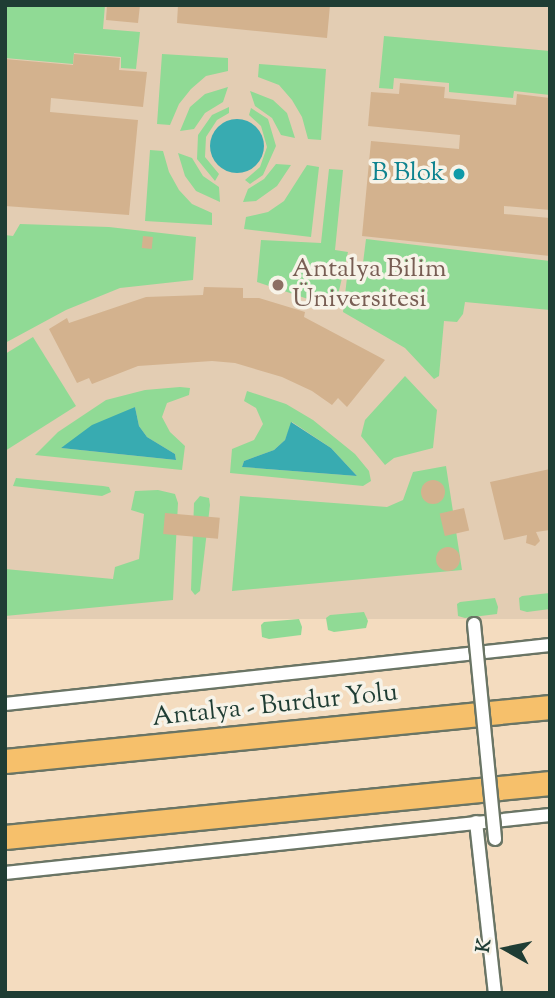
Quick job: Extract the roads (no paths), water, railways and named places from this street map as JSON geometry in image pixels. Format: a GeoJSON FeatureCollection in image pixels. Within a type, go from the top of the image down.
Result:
{"type":"FeatureCollection","features":[{"type":"Feature","properties":{"kind":"highway","name":"Antalya - Burdur Yolu"},"geometry":{"type":"LineString","coordinates":[[5,761],[550,706]]}},
{"type":"Feature","properties":{"kind":"highway"},"geometry":{"type":"LineString","coordinates":[[5,837],[550,783]]}},
{"type":"Feature","properties":{"kind":"street"},"geometry":{"type":"LineString","coordinates":[[474,624],[495,839]]}},
{"type":"Feature","properties":{"kind":"street"},"geometry":{"type":"LineString","coordinates":[[5,704],[550,645]]}},
{"type":"Feature","properties":{"kind":"street"},"geometry":{"type":"LineString","coordinates":[[5,873],[550,816]]}},
{"type":"Feature","properties":{"kind":"street"},"geometry":{"type":"LineString","coordinates":[[475,822],[495,993]]}},
{"type":"Feature","properties":{"kind":"water"},"geometry":{"type":"Polygon","coordinates":[[[237,119],[256,127],[264,146],[256,165],[237,173],[218,165],[210,146],[218,127],[237,119]]]}},
{"type":"Feature","properties":{"kind":"water"},"geometry":{"type":"Polygon","coordinates":[[[135,407],[139,426],[147,437],[175,454],[176,460],[61,448],[92,425],[135,407]]]}},
{"type":"Feature","properties":{"kind":"water"},"geometry":{"type":"Polygon","coordinates":[[[291,422],[331,448],[357,476],[242,467],[244,461],[274,450],[285,440],[291,422]]]}},
{"type":"Feature","properties":{"kind":"place","name":"B Blok"},"geometry":{"type":"Point","coordinates":[459,174]}},
{"type":"Feature","properties":{"kind":"place","name":"Antalya Bilim Üniversitesi"},"geometry":{"type":"Point","coordinates":[278,285]}}]}
